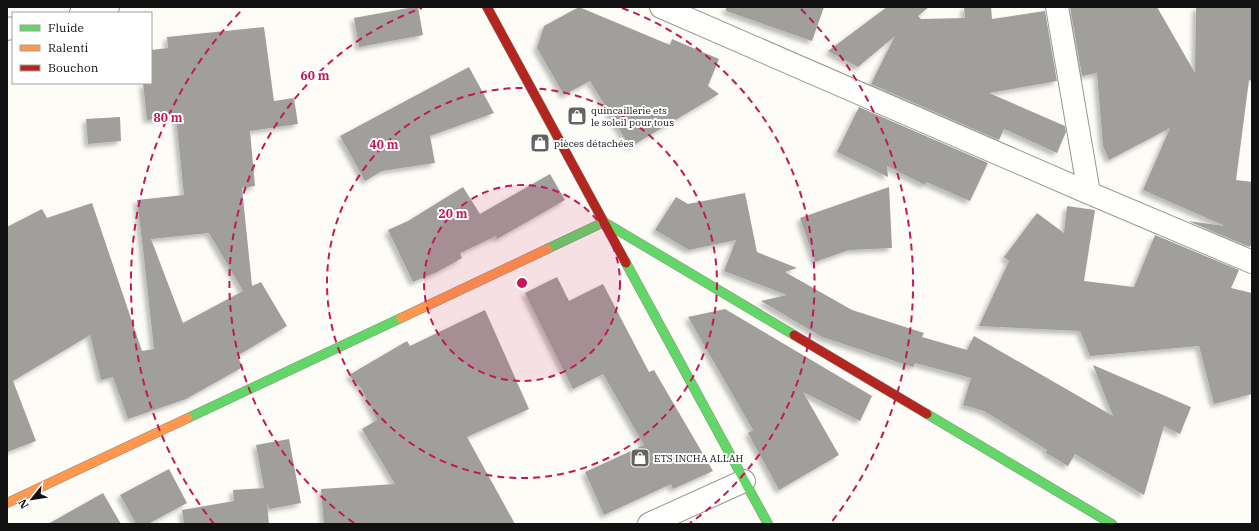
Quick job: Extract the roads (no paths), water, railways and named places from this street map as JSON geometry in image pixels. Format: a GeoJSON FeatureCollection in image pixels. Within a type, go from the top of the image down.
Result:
{"type":"FeatureCollection","features":[{"type":"Feature","properties":{"kind":"street"},"geometry":{"type":"LineString","coordinates":[[86,12],[108,7]]}},
{"type":"Feature","properties":{"kind":"street"},"geometry":{"type":"LineString","coordinates":[[487,7],[768,524]]}},
{"type":"Feature","properties":{"kind":"street"},"geometry":{"type":"LineString","coordinates":[[662,7],[1089,193],[1252,262]]}},
{"type":"Feature","properties":{"kind":"street"},"geometry":{"type":"LineString","coordinates":[[1057,7],[1089,193]]}},
{"type":"Feature","properties":{"kind":"street"},"geometry":{"type":"LineString","coordinates":[[7,503],[604,222]]}},
{"type":"Feature","properties":{"kind":"street"},"geometry":{"type":"LineString","coordinates":[[604,222],[1112,524]]}},
{"type":"Feature","properties":{"kind":"street"},"geometry":{"type":"LineString","coordinates":[[649,524],[744,481]]}},
{"type":"Feature","properties":{"kind":"place","name":"quincaillerie ets le soleil pour tous"},"geometry":{"type":"Point","coordinates":[577,116]}},
{"type":"Feature","properties":{"kind":"place","name":"pièces détachées"},"geometry":{"type":"Point","coordinates":[540,143]}},
{"type":"Feature","properties":{"kind":"place","name":"ETS INCHA ALLAH"},"geometry":{"type":"Point","coordinates":[640,458]}}]}
